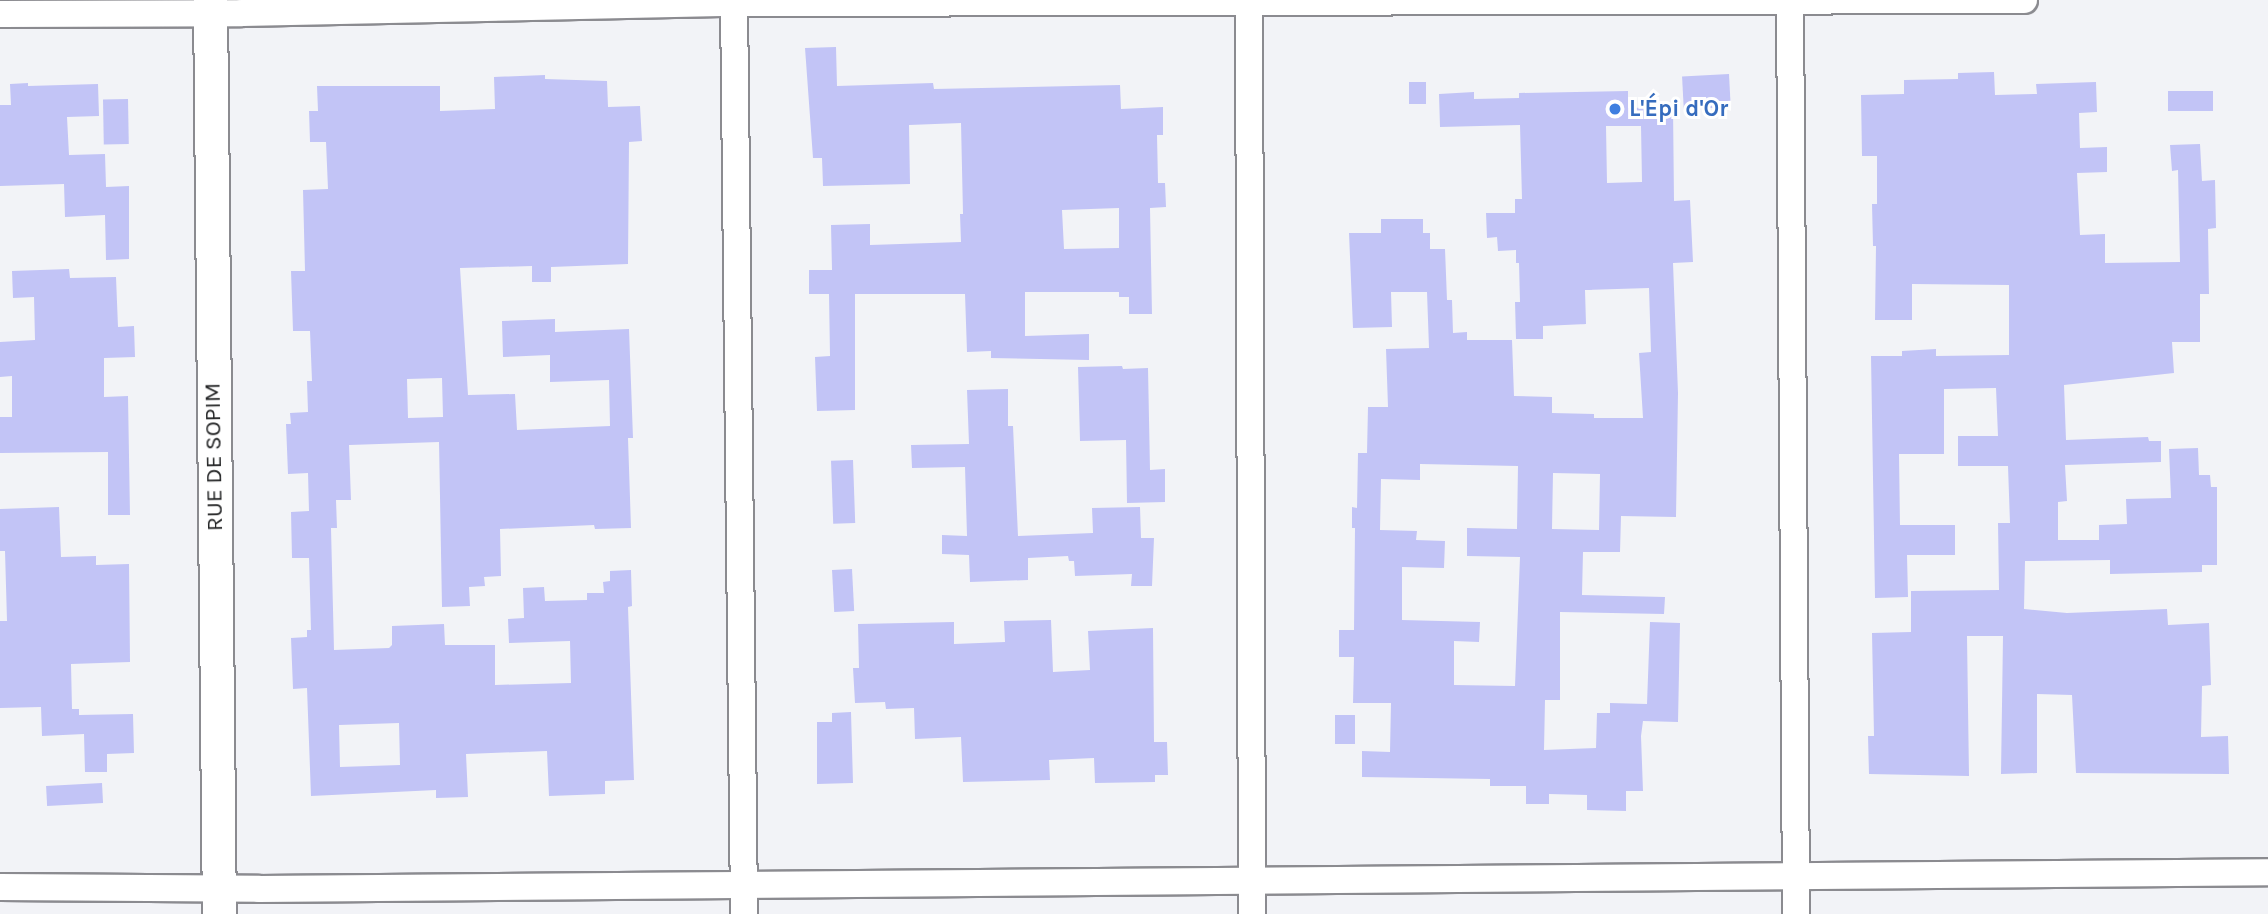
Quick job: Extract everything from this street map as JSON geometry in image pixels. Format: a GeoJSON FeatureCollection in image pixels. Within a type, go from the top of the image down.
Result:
{"type":"FeatureCollection","features":[{"type":"Feature","properties":{"kind":"street"},"geometry":{"type":"LineString","coordinates":[[0,14],[210,7],[734,1],[2024,0]]}},
{"type":"Feature","properties":{"kind":"street"},"geometry":{"type":"LineString","coordinates":[[734,1],[744,914]]}},
{"type":"Feature","properties":{"kind":"street"},"geometry":{"type":"LineString","coordinates":[[1249,1],[1252,914]]}},
{"type":"Feature","properties":{"kind":"street"},"geometry":{"type":"LineString","coordinates":[[1790,1],[1796,914]]}},
{"type":"Feature","properties":{"kind":"street","name":"RUE DE SOPIM"},"geometry":{"type":"LineString","coordinates":[[210,7],[219,902]]}},
{"type":"Feature","properties":{"kind":"street"},"geometry":{"type":"LineString","coordinates":[[0,887],[219,902],[744,885],[2268,872]]}},
{"type":"Feature","properties":{"kind":"building"},"geometry":{"type":"Polygon","coordinates":[[[836,47],[837,86],[933,83],[934,89],[1120,85],[1121,109],[1163,107],[1163,135],[1157,135],[1158,183],[1165,183],[1166,207],[1150,208],[1152,314],[1129,314],[1129,297],[1119,297],[1119,292],[1025,292],[1025,336],[1089,334],[1089,360],[991,358],[991,351],[967,352],[965,294],[855,294],[855,410],[817,411],[815,357],[830,356],[829,294],[809,294],[809,270],[832,270],[831,225],[870,224],[870,245],[961,242],[961,123],[909,125],[910,184],[823,186],[822,158],[813,158],[805,48],[836,47]],[[1119,208],[1062,210],[1064,249],[1119,248],[1119,208]]]}},
{"type":"Feature","properties":{"kind":"building"},"geometry":{"type":"Polygon","coordinates":[[[1994,72],[1995,95],[2037,94],[2036,84],[2096,82],[2097,112],[2079,113],[2080,148],[2107,147],[2107,172],[2077,173],[2080,235],[2105,234],[2105,263],[2180,262],[2178,170],[2172,171],[2170,145],[2200,144],[2202,181],[2215,180],[2216,228],[2208,229],[2209,294],[2200,294],[2200,342],[2172,342],[2174,373],[2064,385],[2066,440],[2148,437],[2149,441],[2161,441],[2161,462],[2065,465],[2067,501],[2058,502],[2058,540],[2099,540],[2099,525],[2127,524],[2126,499],[2171,498],[2169,449],[2198,448],[2199,475],[2210,475],[2211,487],[2217,487],[2217,565],[2202,565],[2202,572],[2110,574],[2110,560],[2025,561],[2024,609],[2067,613],[2167,609],[2168,625],[2209,623],[2211,685],[2202,686],[2201,737],[2228,736],[2229,774],[2076,773],[2072,695],[2037,694],[2037,773],[2001,774],[2003,636],[1967,636],[1969,776],[1869,774],[1868,736],[1874,736],[1872,633],[1911,632],[1911,591],[1999,590],[1998,523],[2010,523],[2008,466],[1958,466],[1958,436],[1998,436],[1996,388],[1944,389],[1944,454],[1899,454],[1900,525],[1955,525],[1955,555],[1907,555],[1908,597],[1875,598],[1871,356],[1902,356],[1902,351],[1936,349],[1936,356],[2009,355],[2009,285],[1912,284],[1912,320],[1875,320],[1876,246],[1873,246],[1872,204],[1877,204],[1877,156],[1862,156],[1861,95],[1904,94],[1904,80],[1958,79],[1958,73],[1994,72]]]}},
{"type":"Feature","properties":{"kind":"building"},"geometry":{"type":"Polygon","coordinates":[[[1729,74],[1731,107],[1684,109],[1682,76],[1729,74]]]}},
{"type":"Feature","properties":{"kind":"building"},"geometry":{"type":"Polygon","coordinates":[[[545,75],[545,79],[607,81],[608,107],[640,106],[642,141],[629,142],[628,264],[551,267],[551,282],[532,282],[532,266],[460,268],[468,395],[515,394],[517,430],[610,426],[609,380],[550,382],[550,355],[503,357],[502,321],[555,319],[555,332],[629,329],[633,438],[628,438],[631,528],[595,529],[594,525],[500,529],[501,576],[484,577],[485,586],[469,587],[470,606],[442,607],[439,442],[349,445],[351,500],[336,500],[337,528],[331,528],[334,650],[389,648],[392,645],[392,626],[444,624],[445,645],[495,645],[495,685],[571,683],[570,641],[509,643],[508,619],[524,618],[523,588],[544,587],[545,601],[587,600],[587,593],[604,593],[603,582],[610,581],[610,571],[631,570],[632,606],[628,607],[634,780],[605,781],[605,794],[549,796],[547,751],[466,754],[468,797],[436,798],[436,790],[311,796],[307,688],[293,689],[291,638],[307,637],[307,630],[311,630],[309,558],[292,558],[291,512],[309,511],[308,473],[288,474],[286,424],[291,424],[290,413],[308,412],[307,381],[312,381],[310,331],[293,331],[291,271],[305,271],[303,190],[328,189],[326,142],[310,142],[309,111],[318,111],[317,86],[440,86],[440,111],[495,109],[494,77],[545,75]],[[442,378],[407,379],[408,418],[443,417],[442,378]],[[399,723],[339,725],[340,767],[400,765],[399,723]]]}},
{"type":"Feature","properties":{"kind":"building"},"geometry":{"type":"Polygon","coordinates":[[[1409,82],[1426,82],[1426,104],[1409,104],[1409,82]]]}},
{"type":"Feature","properties":{"kind":"building"},"geometry":{"type":"Polygon","coordinates":[[[28,83],[28,86],[98,84],[99,116],[67,117],[69,155],[105,154],[106,187],[129,186],[129,259],[106,260],[105,215],[65,217],[64,184],[0,186],[0,105],[11,105],[10,84],[28,83]]]}},
{"type":"Feature","properties":{"kind":"building"},"geometry":{"type":"Polygon","coordinates":[[[1628,91],[1628,108],[1673,107],[1674,201],[1690,200],[1693,262],[1673,263],[1678,393],[1676,517],[1621,516],[1620,552],[1583,552],[1582,595],[1665,597],[1664,614],[1560,612],[1560,700],[1545,700],[1544,750],[1596,748],[1597,713],[1610,713],[1610,703],[1647,704],[1650,622],[1680,623],[1678,722],[1643,721],[1643,791],[1626,791],[1626,811],[1587,810],[1587,795],[1549,794],[1549,804],[1526,804],[1526,786],[1490,786],[1490,779],[1362,777],[1362,751],[1390,752],[1391,703],[1353,703],[1354,657],[1339,657],[1339,630],[1354,630],[1355,528],[1352,528],[1352,507],[1357,508],[1358,453],[1367,453],[1368,407],[1388,407],[1386,349],[1429,348],[1427,292],[1391,292],[1392,327],[1353,328],[1349,233],[1381,233],[1381,219],[1423,219],[1423,233],[1430,233],[1430,249],[1445,249],[1447,300],[1452,300],[1453,333],[1467,332],[1467,340],[1512,340],[1514,396],[1552,397],[1552,413],[1594,414],[1594,418],[1643,418],[1639,353],[1651,352],[1649,288],[1585,290],[1586,324],[1543,326],[1543,339],[1516,339],[1515,302],[1520,302],[1516,250],[1498,251],[1497,237],[1487,238],[1486,213],[1515,213],[1515,199],[1522,199],[1520,125],[1440,127],[1439,94],[1474,92],[1474,99],[1519,98],[1519,93],[1628,91]],[[1606,126],[1607,183],[1642,182],[1641,126],[1606,126]],[[1420,464],[1420,480],[1381,479],[1380,530],[1417,531],[1416,540],[1445,541],[1444,568],[1402,567],[1402,620],[1480,622],[1479,642],[1454,641],[1454,685],[1515,686],[1520,557],[1467,556],[1467,528],[1517,529],[1518,466],[1420,464]],[[1553,473],[1552,529],[1599,530],[1600,474],[1553,473]]]}},
{"type":"Feature","properties":{"kind":"building"},"geometry":{"type":"Polygon","coordinates":[[[2168,91],[2213,91],[2213,111],[2168,111],[2168,91]]]}},
{"type":"Feature","properties":{"kind":"building"},"geometry":{"type":"Polygon","coordinates":[[[103,99],[128,99],[129,144],[104,144],[103,99]]]}},
{"type":"Feature","properties":{"kind":"building"},"geometry":{"type":"Polygon","coordinates":[[[69,269],[70,278],[116,277],[118,327],[134,326],[135,357],[104,358],[104,397],[128,396],[130,515],[108,515],[108,452],[0,453],[0,417],[12,417],[12,376],[0,377],[0,342],[35,340],[34,297],[13,298],[12,271],[69,269]]]}},
{"type":"Feature","properties":{"kind":"building"},"geometry":{"type":"Polygon","coordinates":[[[1122,366],[1123,369],[1148,368],[1150,470],[1165,469],[1165,502],[1127,503],[1126,440],[1080,441],[1078,367],[1122,366]]]}},
{"type":"Feature","properties":{"kind":"building"},"geometry":{"type":"Polygon","coordinates":[[[1008,389],[1008,426],[1013,426],[1018,536],[1093,533],[1092,508],[1140,507],[1141,538],[1154,538],[1152,586],[1131,586],[1132,574],[1075,576],[1074,561],[1069,561],[1068,556],[1028,558],[1028,580],[970,582],[969,555],[942,554],[942,535],[967,536],[965,467],[912,468],[911,445],[969,444],[967,390],[1008,389]]]}},
{"type":"Feature","properties":{"kind":"building"},"geometry":{"type":"Polygon","coordinates":[[[853,460],[855,523],[833,524],[831,461],[853,460]]]}},
{"type":"Feature","properties":{"kind":"building"},"geometry":{"type":"Polygon","coordinates":[[[59,507],[61,557],[96,556],[96,565],[129,564],[130,662],[71,664],[72,709],[79,709],[79,715],[133,714],[134,753],[107,754],[107,772],[85,772],[84,734],[42,736],[41,707],[0,708],[0,621],[7,621],[5,551],[0,551],[0,509],[59,507]]]}},
{"type":"Feature","properties":{"kind":"building"},"geometry":{"type":"Polygon","coordinates":[[[852,569],[854,611],[834,612],[832,570],[852,569]]]}},
{"type":"Feature","properties":{"kind":"building"},"geometry":{"type":"Polygon","coordinates":[[[1051,620],[1053,672],[1090,670],[1088,631],[1153,628],[1154,742],[1167,742],[1168,775],[1155,775],[1155,782],[1095,783],[1094,758],[1049,760],[1050,780],[963,782],[961,737],[915,739],[914,708],[886,709],[885,702],[855,703],[853,668],[859,668],[858,624],[954,622],[954,644],[1005,642],[1004,621],[1051,620]]]}},
{"type":"Feature","properties":{"kind":"building"},"geometry":{"type":"Polygon","coordinates":[[[851,712],[853,783],[817,784],[817,722],[832,722],[832,713],[851,712]]]}},
{"type":"Feature","properties":{"kind":"building"},"geometry":{"type":"Polygon","coordinates":[[[1335,715],[1355,715],[1355,744],[1335,744],[1335,715]]]}},
{"type":"Feature","properties":{"kind":"building"},"geometry":{"type":"Polygon","coordinates":[[[102,783],[103,803],[47,806],[46,786],[102,783]]]}},
{"type":"Feature","properties":{"kind":"place","name":"L'Épi d'Or"},"geometry":{"type":"Point","coordinates":[1615,109]}}]}
